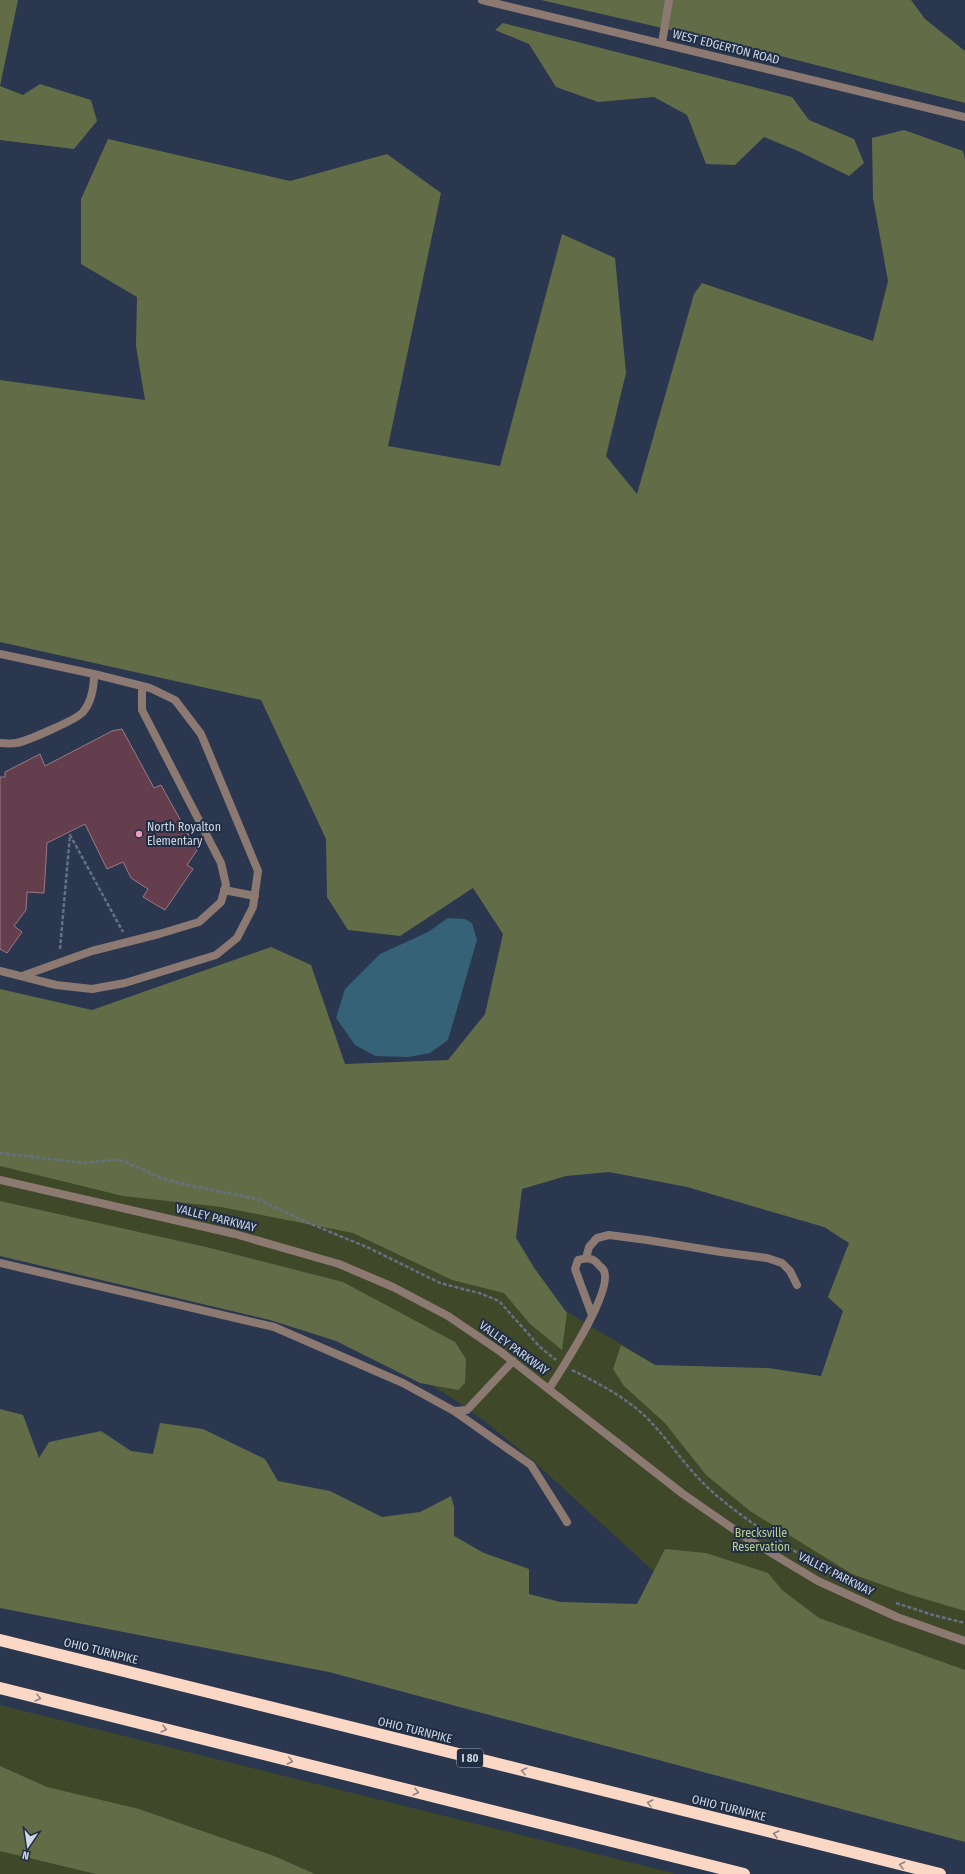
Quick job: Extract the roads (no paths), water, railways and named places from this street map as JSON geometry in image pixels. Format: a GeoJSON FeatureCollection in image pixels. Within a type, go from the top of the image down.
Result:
{"type":"FeatureCollection","features":[{"type":"Feature","properties":{"kind":"highway","name":"OHIO TURNPIKE"},"geometry":{"type":"LineString","coordinates":[[0,1640],[940,1874]]}},
{"type":"Feature","properties":{"kind":"highway"},"geometry":{"type":"LineString","coordinates":[[0,1688],[744,1874]]}},
{"type":"Feature","properties":{"kind":"street","name":"WEST EDGERTON ROAD"},"geometry":{"type":"LineString","coordinates":[[482,0],[965,117]]}},
{"type":"Feature","properties":{"kind":"street"},"geometry":{"type":"LineString","coordinates":[[662,44],[669,0]]}},
{"type":"Feature","properties":{"kind":"street"},"geometry":{"type":"LineString","coordinates":[[0,654],[142,686],[175,700],[201,734],[258,871],[253,907],[237,938],[216,955],[125,983],[92,989],[56,985],[0,971]]}},
{"type":"Feature","properties":{"kind":"street"},"geometry":{"type":"LineString","coordinates":[[0,743],[16,743],[59,725],[82,713],[91,700],[94,674]]}},
{"type":"Feature","properties":{"kind":"street"},"geometry":{"type":"LineString","coordinates":[[22,976],[92,952],[199,922],[221,902],[226,885],[221,863],[142,710],[142,686]]}},
{"type":"Feature","properties":{"kind":"street"},"geometry":{"type":"LineString","coordinates":[[224,890],[255,896]]}},
{"type":"Feature","properties":{"kind":"street","name":"VALLEY PARKWAY"},"geometry":{"type":"LineString","coordinates":[[0,1180],[235,1234],[339,1264],[393,1287],[448,1316],[513,1361],[683,1494],[748,1539],[818,1581],[897,1617],[965,1641]]}},
{"type":"Feature","properties":{"kind":"street"},"geometry":{"type":"LineString","coordinates":[[586,1258],[590,1246],[597,1238],[609,1235],[767,1258],[782,1263],[790,1271],[797,1285]]}},
{"type":"Feature","properties":{"kind":"street"},"geometry":{"type":"LineString","coordinates":[[549,1389],[583,1337],[592,1315],[604,1282],[604,1271],[596,1262],[586,1258],[578,1260],[575,1269],[592,1315]]}},
{"type":"Feature","properties":{"kind":"street"},"geometry":{"type":"LineString","coordinates":[[0,1263],[274,1327],[403,1383],[454,1411],[531,1465],[567,1522]]}},
{"type":"Feature","properties":{"kind":"street"},"geometry":{"type":"LineString","coordinates":[[454,1411],[466,1410],[513,1361]]}},
{"type":"Feature","properties":{"kind":"water"},"geometry":{"type":"Polygon","coordinates":[[[448,918],[465,919],[472,923],[477,940],[448,1040],[430,1053],[408,1057],[375,1056],[355,1045],[336,1018],[345,989],[380,954],[428,932],[448,918]]]}},
{"type":"Feature","properties":{"kind":"place","name":"North Royalton Elementary"},"geometry":{"type":"Point","coordinates":[139,834]}},
{"type":"Feature","properties":{"kind":"park label","name":"Brecksville Reservation"},"geometry":{"type":"Point","coordinates":[761,1540]}}]}
